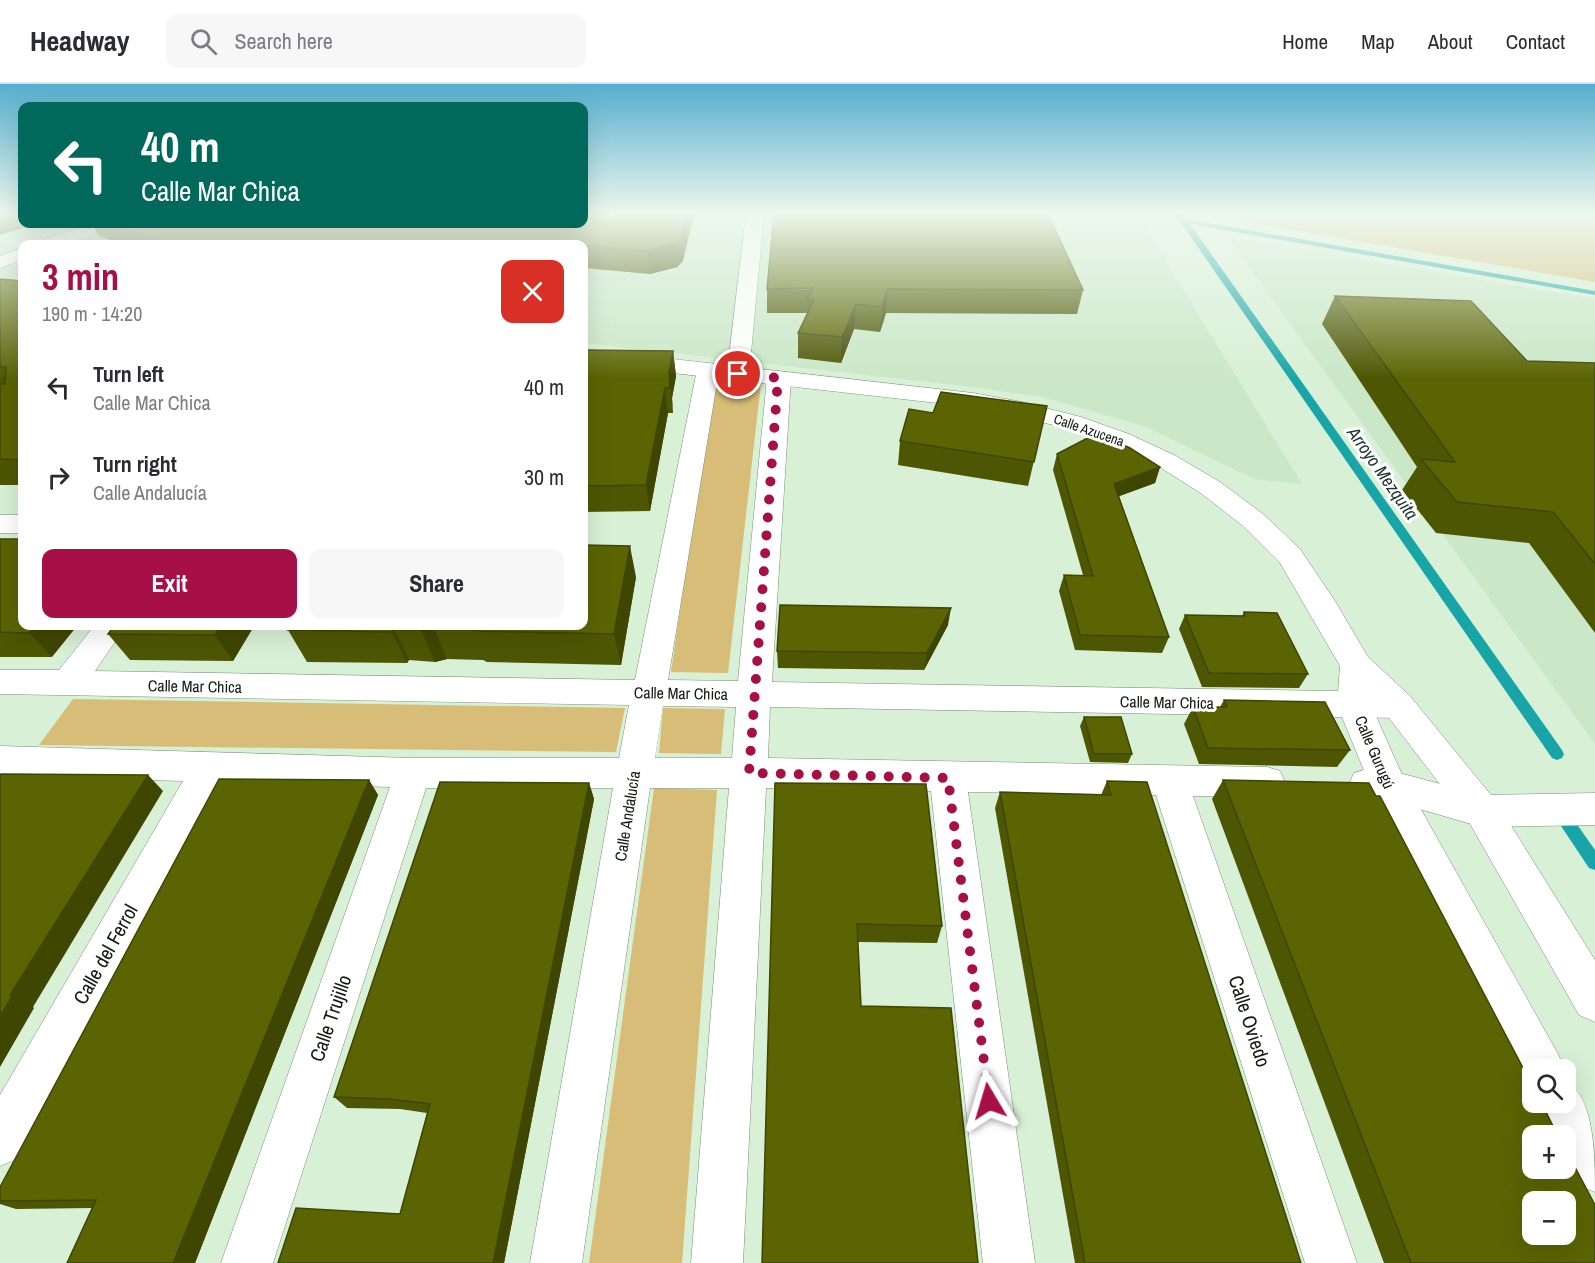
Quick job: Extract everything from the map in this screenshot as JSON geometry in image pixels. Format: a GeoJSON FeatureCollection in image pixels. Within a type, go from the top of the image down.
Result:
{"type":"FeatureCollection","features":[{"type":"Feature","properties":{"kind":"street","name":"Calle Andalucía"},"geometry":{"type":"LineString","coordinates":[[556,1263],[649,692],[745,269]]}},
{"type":"Feature","properties":{"kind":"street","name":"Calle Azucena"},"geometry":{"type":"LineString","coordinates":[[588,356],[973,400],[1022,409],[1081,425],[1120,439],[1167,461],[1211,488],[1253,520],[1290,556],[1324,609],[1356,666]]}},
{"type":"Feature","properties":{"kind":"street"},"geometry":{"type":"LineString","coordinates":[[717,1263],[754,694],[778,378]]}},
{"type":"Feature","properties":{"kind":"street"},"geometry":{"type":"LineString","coordinates":[[0,524],[18,524]]}},
{"type":"Feature","properties":{"kind":"street"},"geometry":{"type":"LineString","coordinates":[[68,683],[108,630]]}},
{"type":"Feature","properties":{"kind":"street"},"geometry":{"type":"LineString","coordinates":[[1356,666],[1398,705],[1482,811],[1595,1000]]}},
{"type":"Feature","properties":{"kind":"street","name":"Calle Gurugú"},"geometry":{"type":"LineString","coordinates":[[1356,666],[1354,705],[1388,785],[1536,1059]]}},
{"type":"Feature","properties":{"kind":"street","name":"Calle Mar Chica"},"geometry":{"type":"LineString","coordinates":[[0,682],[1398,705]]}},
{"type":"Feature","properties":{"kind":"street"},"geometry":{"type":"LineString","coordinates":[[1,762],[413,772],[634,773],[749,773],[801,764],[948,778],[1388,785],[1482,811],[1583,818]]}},
{"type":"Feature","properties":{"kind":"street","name":"Calle del Ferrol"},"geometry":{"type":"LineString","coordinates":[[0,1142],[210,767]]}},
{"type":"Feature","properties":{"kind":"street","name":"Calle Trujillo"},"geometry":{"type":"LineString","coordinates":[[247,1263],[413,772]]}},
{"type":"Feature","properties":{"kind":"street"},"geometry":{"type":"LineString","coordinates":[[948,778],[1009,1263]]}},
{"type":"Feature","properties":{"kind":"street","name":"Calle Oviedo"},"geometry":{"type":"LineString","coordinates":[[1169,780],[1331,1263]]}},
{"type":"Feature","properties":{"kind":"street"},"geometry":{"type":"LineString","coordinates":[[1566,1113],[1595,1167]]}},
{"type":"Feature","properties":{"kind":"shaded area"},"geometry":{"type":"Polygon","coordinates":[[[0,269],[18,269],[18,279],[0,277],[0,269]]]}},
{"type":"Feature","properties":{"kind":"shaded area"},"geometry":{"type":"Polygon","coordinates":[[[588,269],[1171,269],[1302,484],[1254,479],[1144,426],[1043,397],[588,343],[588,269]]]}},
{"type":"Feature","properties":{"kind":"shaded area"},"geometry":{"type":"Polygon","coordinates":[[[1250,269],[1417,269],[1595,299],[1595,744],[1250,269]]]}},
{"type":"Feature","properties":{"kind":"shaded area"},"geometry":{"type":"Polygon","coordinates":[[[1520,269],[1595,269],[1595,282],[1520,269]]]}},
{"type":"Feature","properties":{"kind":"shaded area"},"geometry":{"type":"Polygon","coordinates":[[[714,377],[761,383],[728,673],[671,672],[714,377]]]}},
{"type":"Feature","properties":{"kind":"shaded area"},"geometry":{"type":"Polygon","coordinates":[[[73,699],[625,708],[616,752],[39,745],[73,699]]]}},
{"type":"Feature","properties":{"kind":"shaded area"},"geometry":{"type":"Polygon","coordinates":[[[663,708],[725,709],[721,754],[659,753],[663,708]]]}},
{"type":"Feature","properties":{"kind":"shaded area"},"geometry":{"type":"Polygon","coordinates":[[[654,788],[717,790],[682,1263],[589,1263],[654,788]]]}},
{"type":"Feature","properties":{"kind":"building"},"geometry":{"type":"Polygon","coordinates":[[[769,269],[1073,269],[1083,290],[887,289],[882,307],[856,304],[842,337],[798,333],[814,300],[807,299],[813,288],[767,289],[769,269]]]}},
{"type":"Feature","properties":{"kind":"building"},"geometry":{"type":"Polygon","coordinates":[[[0,279],[18,281],[18,460],[0,459],[0,384],[5,384],[6,367],[0,367],[0,279]]]}},
{"type":"Feature","properties":{"kind":"building"},"geometry":{"type":"Polygon","coordinates":[[[1335,296],[1471,301],[1527,361],[1595,363],[1595,564],[1553,512],[1457,502],[1421,459],[1455,462],[1335,296]]]}},
{"type":"Feature","properties":{"kind":"building"},"geometry":{"type":"Polygon","coordinates":[[[588,350],[673,351],[669,373],[670,388],[665,388],[646,485],[588,486],[588,350]]]}},
{"type":"Feature","properties":{"kind":"building"},"geometry":{"type":"Polygon","coordinates":[[[941,392],[1047,406],[1034,462],[900,441],[909,409],[933,413],[941,392]]]}},
{"type":"Feature","properties":{"kind":"building"},"geometry":{"type":"Polygon","coordinates":[[[1097,433],[1130,448],[1160,467],[1114,484],[1169,637],[1080,635],[1064,575],[1093,576],[1057,454],[1097,433]]]}},
{"type":"Feature","properties":{"kind":"building"},"geometry":{"type":"Polygon","coordinates":[[[0,539],[18,539],[18,630],[32,630],[29,633],[0,632],[0,539]]]}},
{"type":"Feature","properties":{"kind":"building"},"geometry":{"type":"Polygon","coordinates":[[[588,545],[630,546],[614,634],[475,631],[588,630],[588,545]]]}},
{"type":"Feature","properties":{"kind":"building"},"geometry":{"type":"Polygon","coordinates":[[[780,605],[951,608],[927,653],[777,651],[780,605]]]}},
{"type":"Feature","properties":{"kind":"building"},"geometry":{"type":"Polygon","coordinates":[[[1244,612],[1277,613],[1308,674],[1209,673],[1185,615],[1245,616],[1244,612]]]}},
{"type":"Feature","properties":{"kind":"building"},"geometry":{"type":"Polygon","coordinates":[[[111,630],[218,630],[215,635],[108,634],[111,630]]]}},
{"type":"Feature","properties":{"kind":"building"},"geometry":{"type":"Polygon","coordinates":[[[288,630],[393,630],[392,632],[288,630]]]}},
{"type":"Feature","properties":{"kind":"building"},"geometry":{"type":"Polygon","coordinates":[[[1224,700],[1325,702],[1350,750],[1208,748],[1193,707],[1227,707],[1224,700]]]}},
{"type":"Feature","properties":{"kind":"building"},"geometry":{"type":"Polygon","coordinates":[[[1084,717],[1121,717],[1132,754],[1094,754],[1084,717]]]}},
{"type":"Feature","properties":{"kind":"building"},"geometry":{"type":"Polygon","coordinates":[[[0,775],[148,775],[10,995],[13,995],[0,1016],[0,775]]]}},
{"type":"Feature","properties":{"kind":"building"},"geometry":{"type":"Polygon","coordinates":[[[219,779],[369,780],[173,1263],[67,1263],[96,1200],[0,1201],[0,1187],[219,779]]]}},
{"type":"Feature","properties":{"kind":"building"},"geometry":{"type":"Polygon","coordinates":[[[1223,780],[1369,783],[1376,796],[1380,796],[1522,1066],[1522,1113],[1546,1113],[1552,1125],[1522,1125],[1522,1179],[1576,1179],[1576,1169],[1595,1205],[1595,1263],[1411,1263],[1223,780]]]}},
{"type":"Feature","properties":{"kind":"building"},"geometry":{"type":"Polygon","coordinates":[[[1107,781],[1147,782],[1301,1263],[1085,1263],[1000,792],[1111,795],[1107,781]]]}},
{"type":"Feature","properties":{"kind":"building"},"geometry":{"type":"Polygon","coordinates":[[[440,782],[589,783],[493,1263],[278,1263],[296,1208],[400,1214],[430,1104],[389,1099],[334,1097],[440,782]]]}},
{"type":"Feature","properties":{"kind":"building"},"geometry":{"type":"Polygon","coordinates":[[[775,783],[926,784],[942,926],[857,924],[861,1006],[951,1008],[978,1263],[762,1263],[775,783]]]}},
{"type":"Feature","properties":{"kind":"waterway","name":"Arroyo Mezquita"},"geometry":{"type":"LineString","coordinates":[[1218,269],[1557,754]]}},
{"type":"Feature","properties":{"kind":"waterway"},"geometry":{"type":"LineString","coordinates":[[1458,269],[1595,293]]}},
{"type":"Feature","properties":{"kind":"waterway"},"geometry":{"type":"LineString","coordinates":[[1564,818],[1595,863]]}},
{"type":"Feature","properties":{"kind":"route"},"geometry":{"type":"LineString","coordinates":[[738,374],[778,378],[749,773],[948,778],[989,1101]]}}]}
